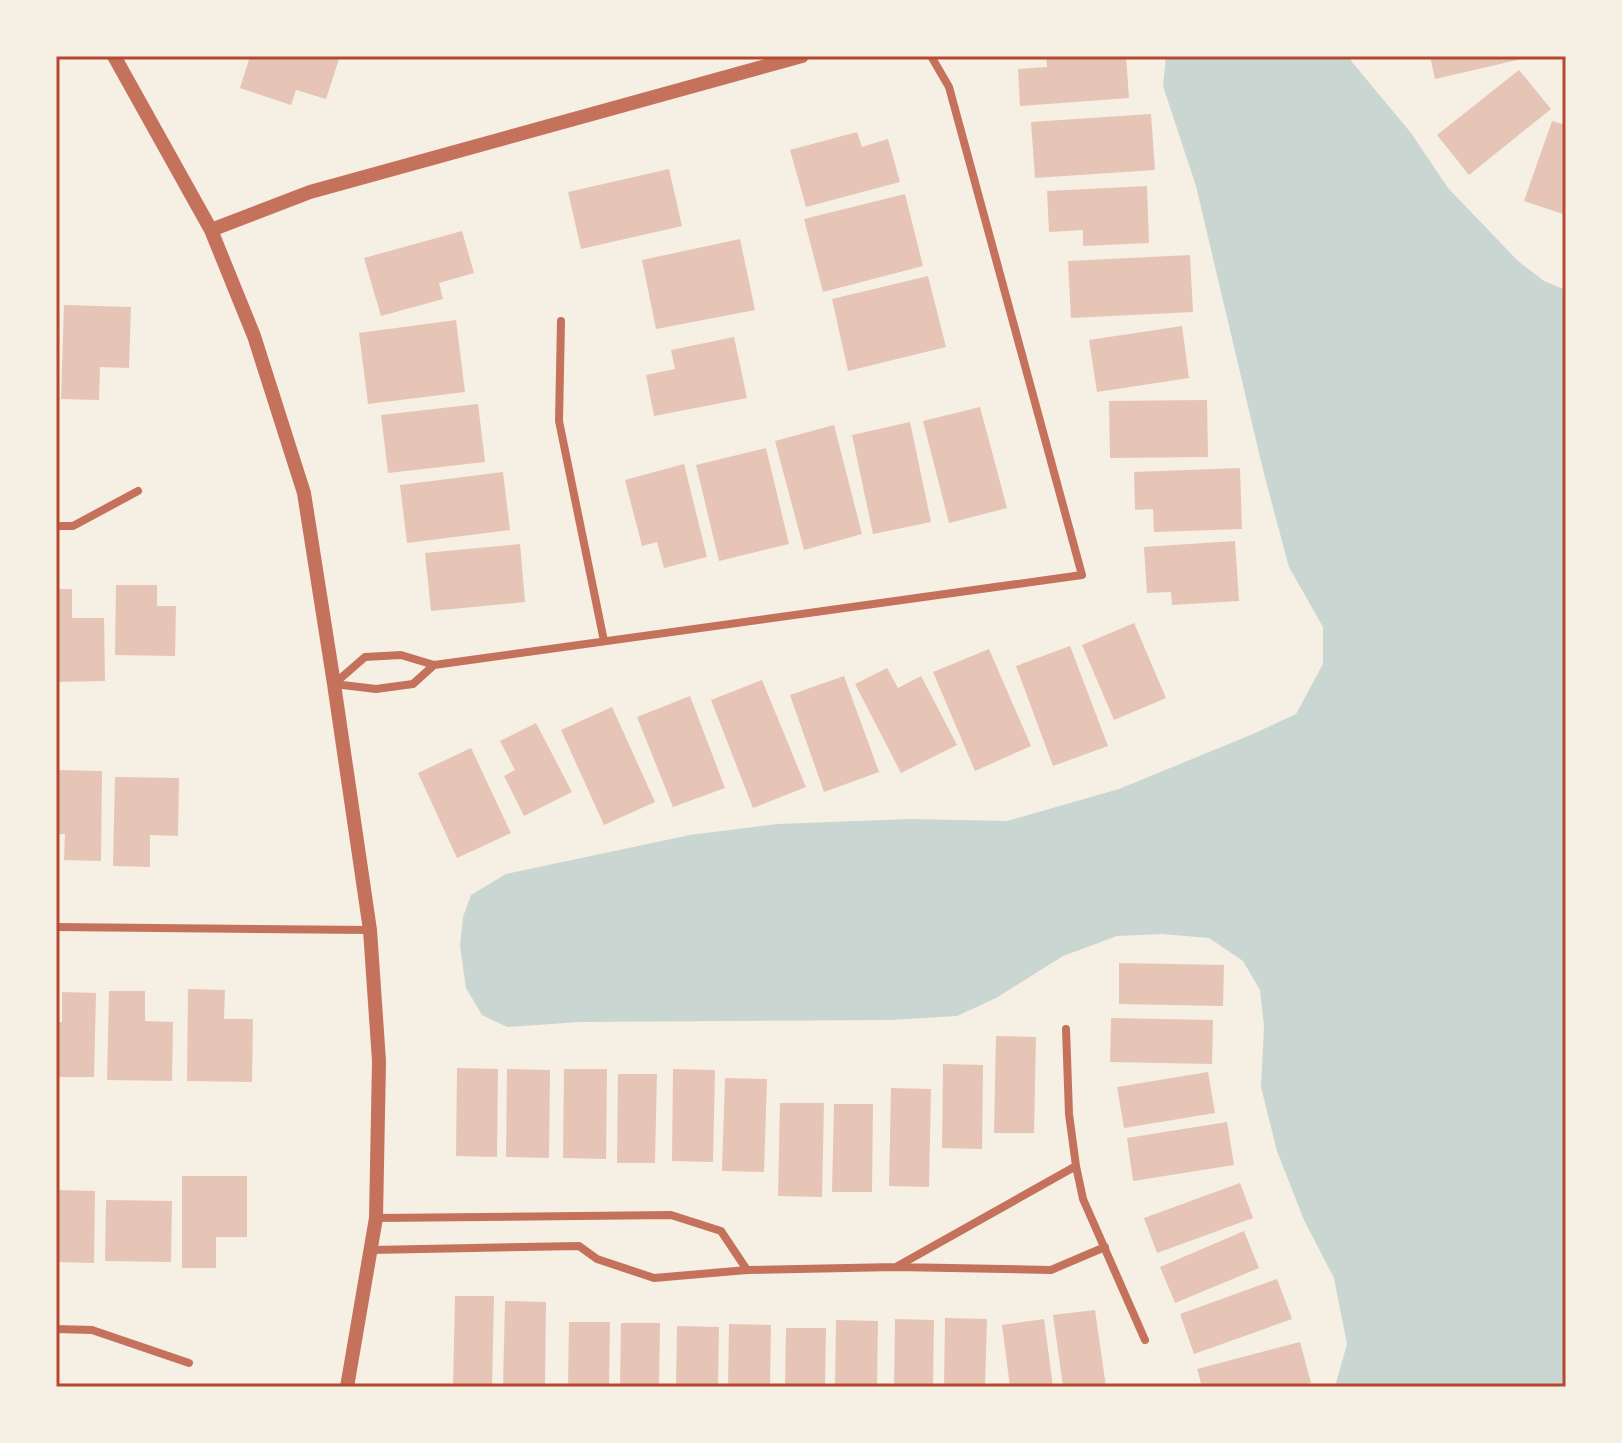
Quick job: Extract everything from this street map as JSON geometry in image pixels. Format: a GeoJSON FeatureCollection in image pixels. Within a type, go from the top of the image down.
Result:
{"type":"FeatureCollection","features":[{"type":"Feature","properties":{"kind":"street"},"geometry":{"type":"LineString","coordinates":[[114,56],[211,230],[254,336],[304,493],[370,930],[379,1061],[376,1218],[347,1387]]}},
{"type":"Feature","properties":{"kind":"street"},"geometry":{"type":"LineString","coordinates":[[211,230],[310,192],[802,56]]}},
{"type":"Feature","properties":{"kind":"street"},"geometry":{"type":"LineString","coordinates":[[334,684],[365,657],[401,655],[434,665],[1082,575],[949,87],[931,56]]}},
{"type":"Feature","properties":{"kind":"street"},"geometry":{"type":"LineString","coordinates":[[561,321],[559,421],[604,641]]}},
{"type":"Feature","properties":{"kind":"street"},"geometry":{"type":"LineString","coordinates":[[56,526],[73,526],[138,491]]}},
{"type":"Feature","properties":{"kind":"street"},"geometry":{"type":"LineString","coordinates":[[334,684],[376,689],[413,684],[434,665]]}},
{"type":"Feature","properties":{"kind":"street"},"geometry":{"type":"LineString","coordinates":[[56,927],[370,930]]}},
{"type":"Feature","properties":{"kind":"street"},"geometry":{"type":"LineString","coordinates":[[1066,1029],[1069,1114],[1083,1199],[1145,1340]]}},
{"type":"Feature","properties":{"kind":"street"},"geometry":{"type":"LineString","coordinates":[[896,1267],[1076,1166]]}},
{"type":"Feature","properties":{"kind":"street"},"geometry":{"type":"LineString","coordinates":[[376,1218],[671,1215],[721,1231],[747,1270]]}},
{"type":"Feature","properties":{"kind":"street"},"geometry":{"type":"LineString","coordinates":[[371,1250],[579,1246],[597,1259],[654,1278],[747,1270],[896,1267],[1051,1270],[1105,1247]]}},
{"type":"Feature","properties":{"kind":"street"},"geometry":{"type":"LineString","coordinates":[[56,1329],[92,1330],[189,1363]]}},
{"type":"Feature","properties":{"kind":"shaded area"},"geometry":{"type":"Polygon","coordinates":[[[1166,56],[1347,56],[1411,133],[1448,188],[1518,261],[1544,281],[1566,290],[1566,1387],[1335,1387],[1347,1344],[1334,1278],[1304,1220],[1277,1151],[1261,1087],[1264,1026],[1260,990],[1243,961],[1209,938],[1162,934],[1117,936],[1063,956],[996,998],[957,1016],[890,1020],[580,1022],[507,1027],[482,1015],[466,988],[460,946],[463,917],[471,895],[506,874],[690,835],[777,824],[910,819],[1007,821],[1119,789],[1296,714],[1323,664],[1323,627],[1289,567],[1196,186],[1163,86],[1166,56]]]}},
{"type":"Feature","properties":{"kind":"building"},"geometry":{"type":"Polygon","coordinates":[[[250,56],[340,56],[326,99],[296,90],[291,105],[240,88],[250,56]]]}},
{"type":"Feature","properties":{"kind":"building"},"geometry":{"type":"Polygon","coordinates":[[[1046,56],[1126,56],[1129,98],[1020,106],[1018,69],[1047,67],[1046,56]]]}},
{"type":"Feature","properties":{"kind":"building"},"geometry":{"type":"Polygon","coordinates":[[[1430,56],[1530,56],[1530,57],[1435,79],[1430,56]]]}},
{"type":"Feature","properties":{"kind":"building"},"geometry":{"type":"Polygon","coordinates":[[[1519,70],[1551,109],[1469,175],[1437,135],[1519,70]]]}},
{"type":"Feature","properties":{"kind":"building"},"geometry":{"type":"Polygon","coordinates":[[[1151,114],[1155,170],[1035,178],[1031,122],[1151,114]]]}},
{"type":"Feature","properties":{"kind":"building"},"geometry":{"type":"Polygon","coordinates":[[[1552,121],[1566,125],[1566,215],[1524,201],[1552,121]]]}},
{"type":"Feature","properties":{"kind":"building"},"geometry":{"type":"Polygon","coordinates":[[[857,132],[862,147],[888,139],[900,182],[806,207],[790,150],[857,132]]]}},
{"type":"Feature","properties":{"kind":"building"},"geometry":{"type":"Polygon","coordinates":[[[669,169],[682,226],[581,249],[568,192],[669,169]]]}},
{"type":"Feature","properties":{"kind":"building"},"geometry":{"type":"Polygon","coordinates":[[[1147,186],[1149,243],[1083,246],[1083,230],[1049,232],[1047,191],[1147,186]]]}},
{"type":"Feature","properties":{"kind":"building"},"geometry":{"type":"Polygon","coordinates":[[[905,194],[923,266],[823,292],[804,219],[905,194]]]}},
{"type":"Feature","properties":{"kind":"building"},"geometry":{"type":"Polygon","coordinates":[[[462,231],[474,273],[439,283],[443,299],[381,316],[364,258],[462,231]]]}},
{"type":"Feature","properties":{"kind":"building"},"geometry":{"type":"Polygon","coordinates":[[[740,239],[755,310],[656,329],[642,260],[740,239]]]}},
{"type":"Feature","properties":{"kind":"building"},"geometry":{"type":"Polygon","coordinates":[[[1190,255],[1193,312],[1071,318],[1068,261],[1190,255]]]}},
{"type":"Feature","properties":{"kind":"building"},"geometry":{"type":"Polygon","coordinates":[[[928,276],[946,347],[848,371],[832,299],[928,276]]]}},
{"type":"Feature","properties":{"kind":"building"},"geometry":{"type":"Polygon","coordinates":[[[64,305],[131,307],[129,368],[100,367],[99,400],[61,399],[64,305]]]}},
{"type":"Feature","properties":{"kind":"building"},"geometry":{"type":"Polygon","coordinates":[[[456,320],[465,392],[368,404],[359,333],[456,320]]]}},
{"type":"Feature","properties":{"kind":"building"},"geometry":{"type":"Polygon","coordinates":[[[1182,326],[1189,378],[1097,392],[1089,340],[1182,326]]]}},
{"type":"Feature","properties":{"kind":"building"},"geometry":{"type":"Polygon","coordinates":[[[734,337],[747,398],[654,416],[646,375],[675,369],[671,350],[734,337]]]}},
{"type":"Feature","properties":{"kind":"building"},"geometry":{"type":"Polygon","coordinates":[[[1207,400],[1208,457],[1110,458],[1109,401],[1207,400]]]}},
{"type":"Feature","properties":{"kind":"building"},"geometry":{"type":"Polygon","coordinates":[[[478,404],[485,462],[388,473],[381,415],[478,404]]]}},
{"type":"Feature","properties":{"kind":"building"},"geometry":{"type":"Polygon","coordinates":[[[980,407],[1007,508],[949,523],[923,421],[980,407]]]}},
{"type":"Feature","properties":{"kind":"building"},"geometry":{"type":"Polygon","coordinates":[[[910,422],[931,522],[873,534],[852,435],[910,422]]]}},
{"type":"Feature","properties":{"kind":"building"},"geometry":{"type":"Polygon","coordinates":[[[834,425],[862,534],[804,550],[775,441],[834,425]]]}},
{"type":"Feature","properties":{"kind":"building"},"geometry":{"type":"Polygon","coordinates":[[[766,448],[789,544],[719,561],[696,465],[766,448]]]}},
{"type":"Feature","properties":{"kind":"building"},"geometry":{"type":"Polygon","coordinates":[[[684,464],[707,557],[664,568],[657,542],[642,546],[625,480],[684,464]]]}},
{"type":"Feature","properties":{"kind":"building"},"geometry":{"type":"Polygon","coordinates":[[[1240,468],[1242,529],[1154,532],[1153,509],[1135,510],[1134,472],[1240,468]]]}},
{"type":"Feature","properties":{"kind":"building"},"geometry":{"type":"Polygon","coordinates":[[[503,472],[510,530],[407,543],[400,485],[503,472]]]}},
{"type":"Feature","properties":{"kind":"building"},"geometry":{"type":"Polygon","coordinates":[[[1235,541],[1239,601],[1172,605],[1171,592],[1147,593],[1144,547],[1235,541]]]}},
{"type":"Feature","properties":{"kind":"building"},"geometry":{"type":"Polygon","coordinates":[[[520,544],[525,602],[431,611],[425,553],[520,544]]]}},
{"type":"Feature","properties":{"kind":"building"},"geometry":{"type":"Polygon","coordinates":[[[116,585],[157,585],[157,606],[176,606],[175,656],[115,655],[116,585]]]}},
{"type":"Feature","properties":{"kind":"building"},"geometry":{"type":"Polygon","coordinates":[[[56,589],[72,589],[72,618],[104,618],[105,681],[56,682],[56,589]]]}},
{"type":"Feature","properties":{"kind":"building"},"geometry":{"type":"Polygon","coordinates":[[[1134,623],[1166,698],[1114,720],[1082,645],[1134,623]]]}},
{"type":"Feature","properties":{"kind":"building"},"geometry":{"type":"Polygon","coordinates":[[[1070,646],[1108,746],[1053,766],[1016,666],[1070,646]]]}},
{"type":"Feature","properties":{"kind":"building"},"geometry":{"type":"Polygon","coordinates":[[[989,649],[1031,746],[975,771],[933,672],[989,649]]]}},
{"type":"Feature","properties":{"kind":"building"},"geometry":{"type":"Polygon","coordinates":[[[887,668],[898,688],[921,676],[957,745],[901,773],[855,684],[887,668]]]}},
{"type":"Feature","properties":{"kind":"building"},"geometry":{"type":"Polygon","coordinates":[[[844,676],[879,772],[824,792],[790,695],[844,676]]]}},
{"type":"Feature","properties":{"kind":"building"},"geometry":{"type":"Polygon","coordinates":[[[762,680],[806,787],[753,808],[711,700],[762,680]]]}},
{"type":"Feature","properties":{"kind":"building"},"geometry":{"type":"Polygon","coordinates":[[[690,696],[725,788],[673,807],[637,717],[690,696]]]}},
{"type":"Feature","properties":{"kind":"building"},"geometry":{"type":"Polygon","coordinates":[[[612,707],[655,802],[604,825],[561,730],[612,707]]]}},
{"type":"Feature","properties":{"kind":"building"},"geometry":{"type":"Polygon","coordinates":[[[536,723],[572,792],[524,816],[504,776],[515,770],[500,741],[536,723]]]}},
{"type":"Feature","properties":{"kind":"building"},"geometry":{"type":"Polygon","coordinates":[[[471,748],[511,833],[457,858],[418,773],[471,748]]]}},
{"type":"Feature","properties":{"kind":"building"},"geometry":{"type":"Polygon","coordinates":[[[56,770],[102,771],[101,861],[64,860],[65,834],[56,834],[56,770]]]}},
{"type":"Feature","properties":{"kind":"building"},"geometry":{"type":"Polygon","coordinates":[[[115,777],[179,778],[178,836],[150,835],[150,867],[113,866],[115,777]]]}},
{"type":"Feature","properties":{"kind":"building"},"geometry":{"type":"Polygon","coordinates":[[[1119,963],[1224,965],[1223,1006],[1119,1004],[1119,963]]]}},
{"type":"Feature","properties":{"kind":"building"},"geometry":{"type":"Polygon","coordinates":[[[188,989],[225,990],[224,1019],[253,1019],[252,1082],[187,1081],[188,989]]]}},
{"type":"Feature","properties":{"kind":"building"},"geometry":{"type":"Polygon","coordinates":[[[109,991],[145,991],[145,1021],[173,1022],[172,1081],[107,1080],[109,991]]]}},
{"type":"Feature","properties":{"kind":"building"},"geometry":{"type":"Polygon","coordinates":[[[62,992],[96,993],[94,1077],[56,1077],[56,1022],[62,1022],[62,992]]]}},
{"type":"Feature","properties":{"kind":"building"},"geometry":{"type":"Polygon","coordinates":[[[1111,1018],[1213,1020],[1212,1064],[1110,1062],[1111,1018]]]}},
{"type":"Feature","properties":{"kind":"building"},"geometry":{"type":"Polygon","coordinates":[[[996,1036],[1036,1037],[1034,1133],[994,1133],[996,1036]]]}},
{"type":"Feature","properties":{"kind":"building"},"geometry":{"type":"Polygon","coordinates":[[[943,1064],[983,1065],[982,1149],[942,1148],[943,1064]]]}},
{"type":"Feature","properties":{"kind":"building"},"geometry":{"type":"Polygon","coordinates":[[[457,1068],[498,1069],[497,1157],[456,1156],[457,1068]]]}},
{"type":"Feature","properties":{"kind":"building"},"geometry":{"type":"Polygon","coordinates":[[[507,1069],[550,1070],[549,1158],[506,1157],[507,1069]]]}},
{"type":"Feature","properties":{"kind":"building"},"geometry":{"type":"Polygon","coordinates":[[[564,1069],[607,1069],[606,1159],[563,1158],[564,1069]]]}},
{"type":"Feature","properties":{"kind":"building"},"geometry":{"type":"Polygon","coordinates":[[[673,1069],[715,1070],[713,1162],[672,1161],[673,1069]]]}},
{"type":"Feature","properties":{"kind":"building"},"geometry":{"type":"Polygon","coordinates":[[[1208,1072],[1215,1113],[1124,1128],[1117,1087],[1208,1072]]]}},
{"type":"Feature","properties":{"kind":"building"},"geometry":{"type":"Polygon","coordinates":[[[618,1074],[657,1074],[655,1163],[617,1163],[618,1074]]]}},
{"type":"Feature","properties":{"kind":"building"},"geometry":{"type":"Polygon","coordinates":[[[725,1078],[767,1079],[764,1172],[722,1171],[725,1078]]]}},
{"type":"Feature","properties":{"kind":"building"},"geometry":{"type":"Polygon","coordinates":[[[891,1088],[931,1089],[929,1187],[889,1186],[891,1088]]]}},
{"type":"Feature","properties":{"kind":"building"},"geometry":{"type":"Polygon","coordinates":[[[780,1103],[824,1103],[822,1197],[778,1196],[780,1103]]]}},
{"type":"Feature","properties":{"kind":"building"},"geometry":{"type":"Polygon","coordinates":[[[834,1104],[873,1104],[872,1192],[832,1192],[834,1104]]]}},
{"type":"Feature","properties":{"kind":"building"},"geometry":{"type":"Polygon","coordinates":[[[1227,1122],[1234,1165],[1133,1181],[1127,1138],[1227,1122]]]}},
{"type":"Feature","properties":{"kind":"building"},"geometry":{"type":"Polygon","coordinates":[[[182,1176],[247,1176],[247,1237],[216,1237],[216,1268],[182,1268],[182,1176]]]}},
{"type":"Feature","properties":{"kind":"building"},"geometry":{"type":"Polygon","coordinates":[[[1240,1183],[1253,1218],[1157,1253],[1144,1218],[1240,1183]]]}},
{"type":"Feature","properties":{"kind":"building"},"geometry":{"type":"Polygon","coordinates":[[[56,1190],[95,1191],[94,1263],[58,1262],[56,1190]]]}},
{"type":"Feature","properties":{"kind":"building"},"geometry":{"type":"Polygon","coordinates":[[[106,1200],[172,1201],[171,1262],[105,1261],[106,1200]]]}},
{"type":"Feature","properties":{"kind":"building"},"geometry":{"type":"Polygon","coordinates":[[[1244,1231],[1259,1268],[1175,1303],[1160,1267],[1244,1231]]]}},
{"type":"Feature","properties":{"kind":"building"},"geometry":{"type":"Polygon","coordinates":[[[1277,1279],[1292,1319],[1194,1354],[1180,1314],[1277,1279]]]}},
{"type":"Feature","properties":{"kind":"building"},"geometry":{"type":"Polygon","coordinates":[[[455,1296],[494,1296],[492,1387],[453,1387],[455,1296]]]}},
{"type":"Feature","properties":{"kind":"building"},"geometry":{"type":"Polygon","coordinates":[[[505,1301],[546,1302],[545,1387],[503,1387],[505,1301]]]}},
{"type":"Feature","properties":{"kind":"building"},"geometry":{"type":"Polygon","coordinates":[[[1095,1310],[1106,1387],[1063,1387],[1053,1315],[1095,1310]]]}},
{"type":"Feature","properties":{"kind":"building"},"geometry":{"type":"Polygon","coordinates":[[[945,1318],[987,1319],[985,1387],[944,1387],[945,1318]]]}},
{"type":"Feature","properties":{"kind":"building"},"geometry":{"type":"Polygon","coordinates":[[[895,1319],[934,1320],[933,1387],[894,1387],[895,1319]]]}},
{"type":"Feature","properties":{"kind":"building"},"geometry":{"type":"Polygon","coordinates":[[[1044,1319],[1053,1387],[1010,1387],[1002,1325],[1044,1319]]]}},
{"type":"Feature","properties":{"kind":"building"},"geometry":{"type":"Polygon","coordinates":[[[836,1320],[878,1321],[877,1387],[835,1387],[836,1320]]]}},
{"type":"Feature","properties":{"kind":"building"},"geometry":{"type":"Polygon","coordinates":[[[569,1322],[610,1322],[609,1387],[568,1387],[569,1322]]]}},
{"type":"Feature","properties":{"kind":"building"},"geometry":{"type":"Polygon","coordinates":[[[621,1323],[660,1323],[659,1387],[620,1387],[621,1323]]]}},
{"type":"Feature","properties":{"kind":"building"},"geometry":{"type":"Polygon","coordinates":[[[729,1324],[771,1325],[770,1387],[728,1387],[729,1324]]]}},
{"type":"Feature","properties":{"kind":"building"},"geometry":{"type":"Polygon","coordinates":[[[677,1326],[719,1327],[718,1387],[676,1387],[677,1326]]]}},
{"type":"Feature","properties":{"kind":"building"},"geometry":{"type":"Polygon","coordinates":[[[786,1328],[826,1328],[825,1387],[785,1387],[786,1328]]]}},
{"type":"Feature","properties":{"kind":"building"},"geometry":{"type":"Polygon","coordinates":[[[1300,1342],[1311,1383],[1297,1387],[1202,1387],[1197,1369],[1300,1342]]]}}]}
